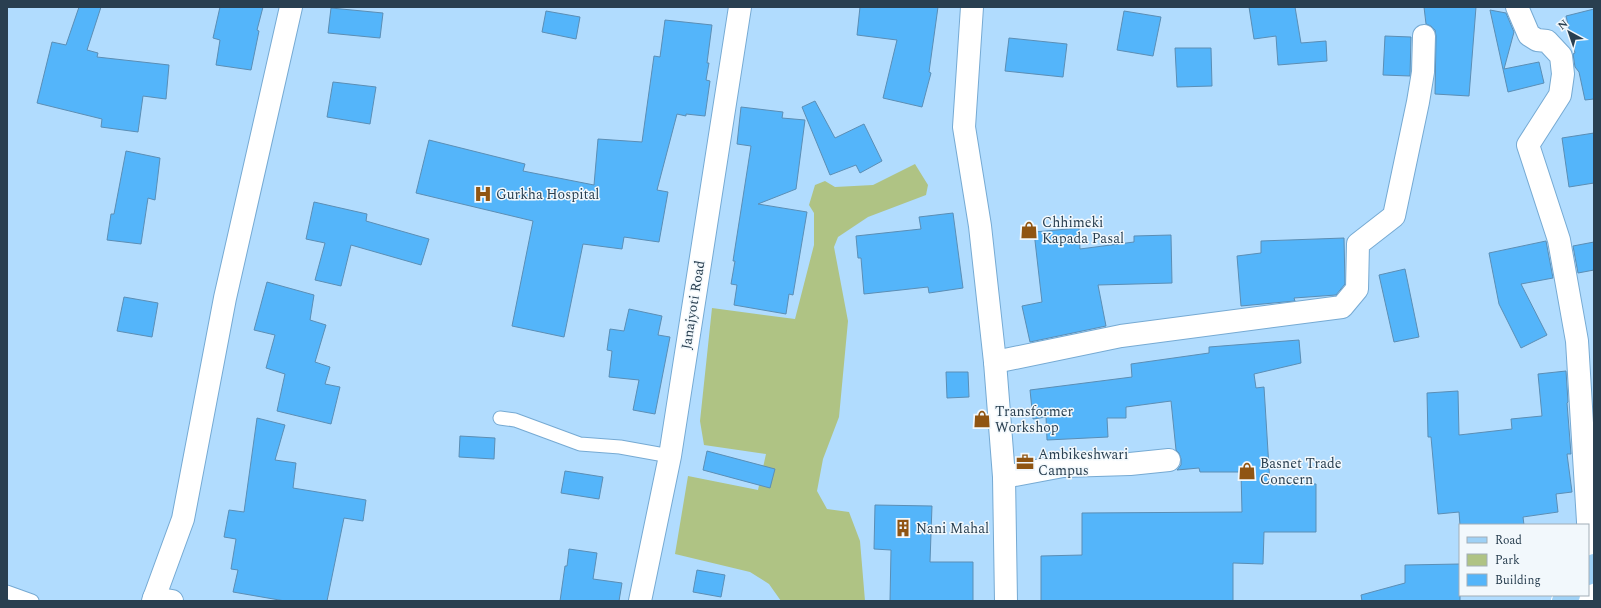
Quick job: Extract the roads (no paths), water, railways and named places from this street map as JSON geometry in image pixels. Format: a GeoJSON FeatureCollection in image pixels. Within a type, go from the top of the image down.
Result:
{"type":"FeatureCollection","features":[{"type":"Feature","properties":{"kind":"street"},"geometry":{"type":"LineString","coordinates":[[160,600],[183,519],[225,298],[290,7]]}},
{"type":"Feature","properties":{"kind":"street","name":"Janajyoti Road"},"geometry":{"type":"LineString","coordinates":[[640,601],[670,456],[740,7]]}},
{"type":"Feature","properties":{"kind":"street"},"geometry":{"type":"LineString","coordinates":[[972,7],[964,127],[980,226],[995,362],[1004,477],[1006,601]]}},
{"type":"Feature","properties":{"kind":"street"},"geometry":{"type":"LineString","coordinates":[[1517,7],[1529,35],[1537,40],[1547,41],[1561,56],[1563,74],[1560,95],[1528,145],[1558,240],[1577,341],[1589,524]]}},
{"type":"Feature","properties":{"kind":"street"},"geometry":{"type":"LineString","coordinates":[[995,362],[1121,336],[1342,307],[1357,289],[1358,244],[1394,216],[1418,102],[1423,72],[1424,36]]}},
{"type":"Feature","properties":{"kind":"street"},"geometry":{"type":"LineString","coordinates":[[1004,477],[1063,466],[1130,464],[1169,460]]}},
{"type":"Feature","properties":{"kind":"street"},"geometry":{"type":"LineString","coordinates":[[1589,524],[1592,570],[1591,601]]}},
{"type":"Feature","properties":{"kind":"lane"},"geometry":{"type":"LineString","coordinates":[[500,418],[515,420],[580,444],[620,447],[670,456]]}},
{"type":"Feature","properties":{"kind":"lane"},"geometry":{"type":"LineString","coordinates":[[7,592],[32,601]]}},
{"type":"Feature","properties":{"kind":"place","name":"Gurkha Hospital"},"geometry":{"type":"Point","coordinates":[483,194]}},
{"type":"Feature","properties":{"kind":"place","name":"Chhimeki Kapada Pasal"},"geometry":{"type":"Point","coordinates":[1029,230]}},
{"type":"Feature","properties":{"kind":"place","name":"Transformer Workshop"},"geometry":{"type":"Point","coordinates":[982,419]}},
{"type":"Feature","properties":{"kind":"place","name":"Ambikeshwari Campus"},"geometry":{"type":"Point","coordinates":[1025,462]}},
{"type":"Feature","properties":{"kind":"place","name":"Basnet Trade Concern"},"geometry":{"type":"Point","coordinates":[1247,471]}},
{"type":"Feature","properties":{"kind":"place","name":"Nani Mahal"},"geometry":{"type":"Point","coordinates":[903,528]}}]}
